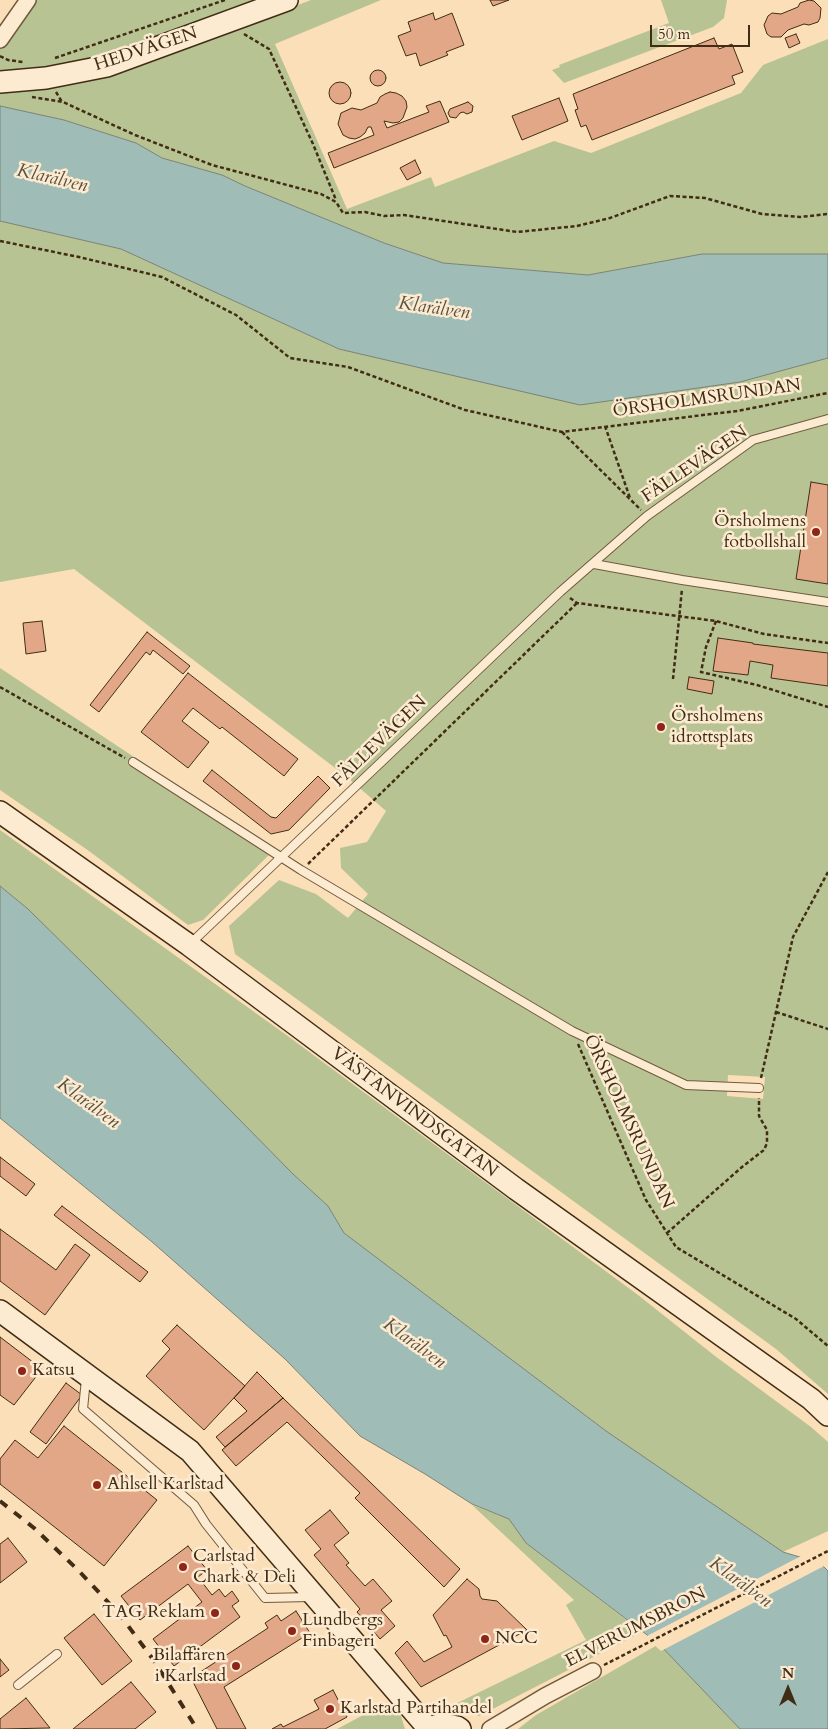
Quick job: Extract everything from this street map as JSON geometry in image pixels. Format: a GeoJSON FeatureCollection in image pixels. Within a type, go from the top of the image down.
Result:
{"type":"FeatureCollection","features":[{"type":"Feature","properties":{"kind":"street"},"geometry":{"type":"LineString","coordinates":[[0,40],[28,0]]}},
{"type":"Feature","properties":{"kind":"street","name":"HEDVÄGEN"},"geometry":{"type":"LineString","coordinates":[[0,82],[46,78],[107,66],[286,0]]}},
{"type":"Feature","properties":{"kind":"street","name":"VÄSTANVINDSGATAN"},"geometry":{"type":"LineString","coordinates":[[0,812],[189,945],[516,1189],[811,1399],[828,1415]]}},
{"type":"Feature","properties":{"kind":"street"},"geometry":{"type":"LineString","coordinates":[[0,1311],[190,1451],[428,1728],[442,1724],[460,1729]]}},
{"type":"Feature","properties":{"kind":"street","name":"ELVERUMSBRON"},"geometry":{"type":"LineString","coordinates":[[490,1729],[545,1696],[593,1671]]}},
{"type":"Feature","properties":{"kind":"lane","name":"FÄLLEVÄGEN"},"geometry":{"type":"LineString","coordinates":[[189,945],[560,592],[647,516],[753,440],[828,419]]}},
{"type":"Feature","properties":{"kind":"lane"},"geometry":{"type":"LineString","coordinates":[[594,564],[682,580],[828,602]]}},
{"type":"Feature","properties":{"kind":"lane"},"geometry":{"type":"LineString","coordinates":[[133,762],[301,870],[572,1031],[686,1085],[759,1088]]}},
{"type":"Feature","properties":{"kind":"lane"},"geometry":{"type":"LineString","coordinates":[[86,1374],[83,1409],[194,1505],[206,1524],[265,1598],[316,1597]]}},
{"type":"Feature","properties":{"kind":"lane"},"geometry":{"type":"LineString","coordinates":[[18,1685],[57,1654]]}},
{"type":"Feature","properties":{"kind":"path"},"geometry":{"type":"LineString","coordinates":[[54,58],[225,0]]}},
{"type":"Feature","properties":{"kind":"path"},"geometry":{"type":"LineString","coordinates":[[226,23],[269,49],[313,144],[336,202],[343,213],[365,212],[384,216],[404,215],[517,232],[577,226],[610,218],[670,196],[705,198],[762,214],[800,217],[828,214]]}},
{"type":"Feature","properties":{"kind":"path"},"geometry":{"type":"LineString","coordinates":[[0,56],[8,60],[27,62]]}},
{"type":"Feature","properties":{"kind":"path"},"geometry":{"type":"LineString","coordinates":[[63,102],[135,135],[212,165],[321,194],[336,202]]}},
{"type":"Feature","properties":{"kind":"path"},"geometry":{"type":"LineString","coordinates":[[0,241],[79,257],[162,277],[236,315],[290,358],[348,367],[465,410],[562,432],[605,426]]}},
{"type":"Feature","properties":{"kind":"path","name":"ÖRSHOLMSRUNDAN"},"geometry":{"type":"LineString","coordinates":[[630,499],[605,426],[737,411],[828,393]]}},
{"type":"Feature","properties":{"kind":"path"},"geometry":{"type":"LineString","coordinates":[[562,432],[647,516]]}},
{"type":"Feature","properties":{"kind":"path"},"geometry":{"type":"LineString","coordinates":[[673,679],[682,580]]}},
{"type":"Feature","properties":{"kind":"path"},"geometry":{"type":"LineString","coordinates":[[560,592],[577,603],[680,616],[716,622],[764,634],[828,643]]}},
{"type":"Feature","properties":{"kind":"path"},"geometry":{"type":"LineString","coordinates":[[301,870],[577,603]]}},
{"type":"Feature","properties":{"kind":"path"},"geometry":{"type":"LineString","coordinates":[[716,622],[706,647],[701,672],[757,685],[828,707]]}},
{"type":"Feature","properties":{"kind":"path"},"geometry":{"type":"LineString","coordinates":[[0,687],[133,762]]}},
{"type":"Feature","properties":{"kind":"path"},"geometry":{"type":"LineString","coordinates":[[667,1233],[764,1150],[767,1143],[767,1130],[759,1116],[759,1088],[793,937],[828,872]]}},
{"type":"Feature","properties":{"kind":"path"},"geometry":{"type":"LineString","coordinates":[[776,1012],[828,1029]]}},
{"type":"Feature","properties":{"kind":"path","name":"ÖRSHOLMSRUNDAN"},"geometry":{"type":"LineString","coordinates":[[572,1031],[646,1200],[676,1247],[796,1319],[828,1346]]}},
{"type":"Feature","properties":{"kind":"path","name":"ELVERUMSBRON"},"geometry":{"type":"LineString","coordinates":[[593,1671],[828,1551]]}},
{"type":"Feature","properties":{"kind":"green space"},"geometry":{"type":"Polygon","coordinates":[[[35,0],[263,0],[209,21],[65,69],[29,72],[0,70],[0,48],[35,0]]]}},
{"type":"Feature","properties":{"kind":"green space"},"geometry":{"type":"Polygon","coordinates":[[[311,0],[381,0],[275,44],[347,209],[431,177],[435,187],[554,141],[591,153],[741,93],[763,65],[828,39],[828,254],[702,254],[588,275],[443,263],[384,243],[222,175],[162,158],[136,143],[64,120],[0,106],[0,87],[221,35],[311,0]]]}},
{"type":"Feature","properties":{"kind":"green space"},"geometry":{"type":"Polygon","coordinates":[[[661,0],[727,0],[724,18],[713,27],[564,83],[552,70],[560,67],[559,65],[669,23],[661,0]]]}},
{"type":"Feature","properties":{"kind":"green space"},"geometry":{"type":"Polygon","coordinates":[[[0,221],[121,249],[339,349],[740,382],[828,358],[828,1394],[776,1349],[235,954],[229,926],[279,880],[316,894],[348,918],[368,894],[341,868],[340,848],[367,842],[386,811],[347,777],[74,569],[0,582],[0,221]],[[728,1075],[727,1096],[763,1099],[765,1077],[728,1075]]]}},
{"type":"Feature","properties":{"kind":"green space"},"geometry":{"type":"Polygon","coordinates":[[[0,668],[274,850],[203,920],[188,925],[89,851],[0,790],[0,668]]]}},
{"type":"Feature","properties":{"kind":"green space"},"geometry":{"type":"Polygon","coordinates":[[[0,830],[285,1034],[638,1295],[715,1356],[811,1427],[828,1442],[828,1531],[783,1552],[606,1431],[344,1233],[328,1206],[293,1174],[28,909],[0,886],[0,830]]]}},
{"type":"Feature","properties":{"kind":"green space"},"geometry":{"type":"Polygon","coordinates":[[[472,1505],[509,1519],[526,1543],[642,1632],[479,1716],[447,1708],[586,1640],[566,1605],[574,1600],[472,1505]]]}},
{"type":"Feature","properties":{"kind":"green space"},"geometry":{"type":"Polygon","coordinates":[[[659,1644],[740,1729],[518,1729],[536,1715],[659,1644]]]}},
{"type":"Feature","properties":{"kind":"green space"},"geometry":{"type":"Polygon","coordinates":[[[386,1703],[401,1716],[405,1729],[337,1729],[386,1703]]]}},
{"type":"Feature","properties":{"kind":"water","name":"Klarälven"},"geometry":{"type":"Polygon","coordinates":[[[0,106],[64,120],[136,143],[162,158],[222,175],[384,243],[443,263],[588,275],[702,254],[828,254],[828,358],[740,382],[580,405],[339,349],[121,249],[0,221],[0,106]]]}},
{"type":"Feature","properties":{"kind":"water","name":"Klarälven"},"geometry":{"type":"Polygon","coordinates":[[[0,886],[28,909],[293,1174],[328,1206],[344,1233],[606,1431],[783,1552],[820,1563],[828,1571],[828,1729],[740,1729],[659,1644],[526,1543],[509,1519],[472,1504],[360,1436],[285,1359],[151,1241],[0,1118],[0,886]]]}},
{"type":"Feature","properties":{"kind":"pier"},"geometry":{"type":"Polygon","coordinates":[[[803,1555],[821,1561],[826,1565],[661,1651],[645,1637],[803,1555]]]}},
{"type":"Feature","properties":{"kind":"building"},"geometry":{"type":"Polygon","coordinates":[[[490,0],[509,0],[493,6],[490,0]]]}},
{"type":"Feature","properties":{"kind":"building"},"geometry":{"type":"Polygon","coordinates":[[[809,0],[814,1],[821,8],[818,22],[809,25],[804,24],[788,30],[781,37],[771,37],[767,34],[764,25],[768,16],[772,13],[781,14],[809,0]]]}},
{"type":"Feature","properties":{"kind":"building"},"geometry":{"type":"Polygon","coordinates":[[[433,13],[435,20],[452,13],[464,45],[446,52],[448,55],[420,66],[416,53],[406,56],[398,36],[411,31],[408,22],[433,13]]]}},
{"type":"Feature","properties":{"kind":"building"},"geometry":{"type":"Polygon","coordinates":[[[796,34],[800,43],[789,48],[785,38],[796,34]]]}},
{"type":"Feature","properties":{"kind":"building"},"geometry":{"type":"Polygon","coordinates":[[[714,38],[719,49],[732,44],[743,72],[732,76],[735,84],[592,140],[586,125],[581,127],[575,110],[578,109],[573,94],[714,38]]]}},
{"type":"Feature","properties":{"kind":"building"},"geometry":{"type":"Polygon","coordinates":[[[375,70],[381,70],[386,75],[384,84],[375,86],[370,81],[370,75],[375,70]]]}},
{"type":"Feature","properties":{"kind":"building"},"geometry":{"type":"Polygon","coordinates":[[[340,82],[348,85],[351,93],[348,101],[340,104],[332,101],[329,93],[332,85],[340,82]]]}},
{"type":"Feature","properties":{"kind":"building"},"geometry":{"type":"Polygon","coordinates":[[[390,92],[402,96],[406,101],[407,107],[403,118],[399,122],[384,121],[387,128],[429,112],[426,106],[440,101],[449,122],[334,168],[328,153],[374,135],[371,127],[368,127],[365,133],[355,139],[343,135],[338,124],[341,113],[352,108],[361,110],[377,103],[380,97],[390,92]]]}},
{"type":"Feature","properties":{"kind":"building"},"geometry":{"type":"Polygon","coordinates":[[[559,98],[568,121],[522,140],[512,116],[559,98]]]}},
{"type":"Feature","properties":{"kind":"building"},"geometry":{"type":"Polygon","coordinates":[[[468,102],[473,106],[472,112],[467,114],[460,113],[456,118],[450,117],[448,113],[450,109],[468,102]]]}},
{"type":"Feature","properties":{"kind":"building"},"geometry":{"type":"Polygon","coordinates":[[[415,160],[421,173],[407,180],[400,168],[415,160]]]}},
{"type":"Feature","properties":{"kind":"building","name":"Örsholmens fotbollshall"},"geometry":{"type":"Polygon","coordinates":[[[811,482],[828,485],[828,584],[796,579],[811,482]]]}},
{"type":"Feature","properties":{"kind":"building"},"geometry":{"type":"Polygon","coordinates":[[[42,621],[46,651],[26,654],[23,623],[42,621]]]}},
{"type":"Feature","properties":{"kind":"building"},"geometry":{"type":"Polygon","coordinates":[[[147,632],[190,666],[183,674],[153,650],[150,655],[146,652],[99,712],[90,705],[147,632]]]}},
{"type":"Feature","properties":{"kind":"building"},"geometry":{"type":"Polygon","coordinates":[[[718,638],[828,653],[828,686],[771,678],[773,665],[750,661],[748,675],[713,671],[718,638]]]}},
{"type":"Feature","properties":{"kind":"building"},"geometry":{"type":"Polygon","coordinates":[[[188,673],[298,759],[284,776],[222,727],[220,729],[193,708],[182,721],[209,742],[188,768],[141,732],[188,673]]]}},
{"type":"Feature","properties":{"kind":"building"},"geometry":{"type":"Polygon","coordinates":[[[689,677],[714,681],[712,694],[687,689],[689,677]]]}},
{"type":"Feature","properties":{"kind":"building"},"geometry":{"type":"Polygon","coordinates":[[[212,770],[271,817],[276,818],[318,776],[330,788],[289,830],[271,834],[203,781],[212,770]]]}},
{"type":"Feature","properties":{"kind":"building"},"geometry":{"type":"Polygon","coordinates":[[[0,1157],[35,1184],[26,1196],[0,1176],[0,1157]]]}},
{"type":"Feature","properties":{"kind":"building"},"geometry":{"type":"Polygon","coordinates":[[[62,1206],[148,1272],[140,1282],[54,1215],[62,1206]]]}},
{"type":"Feature","properties":{"kind":"building"},"geometry":{"type":"Polygon","coordinates":[[[0,1229],[56,1270],[75,1244],[90,1255],[45,1315],[0,1281],[0,1229]]]}},
{"type":"Feature","properties":{"kind":"building"},"geometry":{"type":"Polygon","coordinates":[[[177,1325],[245,1386],[204,1430],[146,1376],[170,1349],[162,1341],[177,1325]]]}},
{"type":"Feature","properties":{"kind":"building"},"geometry":{"type":"Polygon","coordinates":[[[0,1337],[42,1369],[14,1405],[0,1395],[0,1337]]]}},
{"type":"Feature","properties":{"kind":"building"},"geometry":{"type":"Polygon","coordinates":[[[257,1372],[283,1398],[225,1447],[216,1437],[247,1411],[234,1398],[257,1372]]]}},
{"type":"Feature","properties":{"kind":"building"},"geometry":{"type":"Polygon","coordinates":[[[66,1383],[82,1395],[46,1444],[30,1432],[66,1383]]]}},
{"type":"Feature","properties":{"kind":"building"},"geometry":{"type":"Polygon","coordinates":[[[283,1398],[460,1569],[444,1587],[355,1498],[360,1493],[287,1422],[236,1466],[222,1450],[283,1398]]]}},
{"type":"Feature","properties":{"kind":"building"},"geometry":{"type":"Polygon","coordinates":[[[64,1426],[157,1500],[104,1566],[0,1484],[0,1459],[15,1440],[38,1458],[64,1426]]]}},
{"type":"Feature","properties":{"kind":"building"},"geometry":{"type":"Polygon","coordinates":[[[330,1510],[349,1533],[334,1545],[349,1563],[346,1565],[365,1586],[373,1579],[392,1601],[381,1610],[395,1626],[380,1639],[357,1612],[360,1609],[314,1555],[321,1549],[305,1530],[330,1510]]]}},
{"type":"Feature","properties":{"kind":"building"},"geometry":{"type":"Polygon","coordinates":[[[8,1538],[27,1562],[0,1583],[0,1544],[8,1538]]]}},
{"type":"Feature","properties":{"kind":"building"},"geometry":{"type":"Polygon","coordinates":[[[188,1546],[207,1570],[198,1577],[212,1595],[219,1589],[225,1597],[232,1591],[239,1601],[232,1606],[240,1617],[174,1666],[153,1639],[202,1602],[188,1584],[140,1620],[121,1596],[188,1546]]]}},
{"type":"Feature","properties":{"kind":"building"},"geometry":{"type":"Polygon","coordinates":[[[467,1579],[479,1589],[482,1599],[497,1601],[527,1630],[421,1687],[395,1653],[407,1641],[424,1662],[452,1647],[433,1615],[467,1579]]]}},
{"type":"Feature","properties":{"kind":"building"},"geometry":{"type":"Polygon","coordinates":[[[296,1611],[310,1633],[224,1687],[246,1729],[217,1729],[191,1678],[268,1628],[265,1623],[277,1615],[281,1621],[296,1611]]]}},
{"type":"Feature","properties":{"kind":"building"},"geometry":{"type":"Polygon","coordinates":[[[94,1614],[132,1661],[102,1685],[64,1638],[94,1614]]]}},
{"type":"Feature","properties":{"kind":"building"},"geometry":{"type":"Polygon","coordinates":[[[0,1659],[9,1670],[0,1677],[0,1659]]]}},
{"type":"Feature","properties":{"kind":"building"},"geometry":{"type":"Polygon","coordinates":[[[131,1682],[156,1712],[135,1729],[73,1729],[131,1682]]]}},
{"type":"Feature","properties":{"kind":"building"},"geometry":{"type":"Polygon","coordinates":[[[333,1690],[347,1717],[325,1729],[272,1729],[281,1724],[283,1727],[319,1709],[314,1700],[333,1690]]]}},
{"type":"Feature","properties":{"kind":"building"},"geometry":{"type":"Polygon","coordinates":[[[26,1698],[50,1728],[0,1729],[0,1719],[26,1698]]]}},
{"type":"Feature","properties":{"kind":"railway"},"geometry":{"type":"LineString","coordinates":[[0,1501],[34,1528],[78,1570],[120,1615],[155,1662],[197,1729]]}},
{"type":"Feature","properties":{"kind":"place","name":"Örsholmens fotbollshall"},"geometry":{"type":"Point","coordinates":[816,532]}},
{"type":"Feature","properties":{"kind":"place","name":"Örsholmens idrottsplats"},"geometry":{"type":"Point","coordinates":[661,727]}},
{"type":"Feature","properties":{"kind":"place","name":"Katsu"},"geometry":{"type":"Point","coordinates":[22,1371]}},
{"type":"Feature","properties":{"kind":"place","name":"Ahlsell Karlstad"},"geometry":{"type":"Point","coordinates":[97,1485]}},
{"type":"Feature","properties":{"kind":"place","name":"Carlstad Chark & Deli"},"geometry":{"type":"Point","coordinates":[183,1567]}},
{"type":"Feature","properties":{"kind":"place","name":"TAG Reklam"},"geometry":{"type":"Point","coordinates":[215,1613]}},
{"type":"Feature","properties":{"kind":"place","name":"Lundbergs Finbageri"},"geometry":{"type":"Point","coordinates":[292,1631]}},
{"type":"Feature","properties":{"kind":"place","name":"NCC"},"geometry":{"type":"Point","coordinates":[485,1639]}},
{"type":"Feature","properties":{"kind":"place","name":"Bilaffären i Karlstad"},"geometry":{"type":"Point","coordinates":[236,1666]}},
{"type":"Feature","properties":{"kind":"place","name":"Karlstad Partihandel"},"geometry":{"type":"Point","coordinates":[330,1709]}}]}
